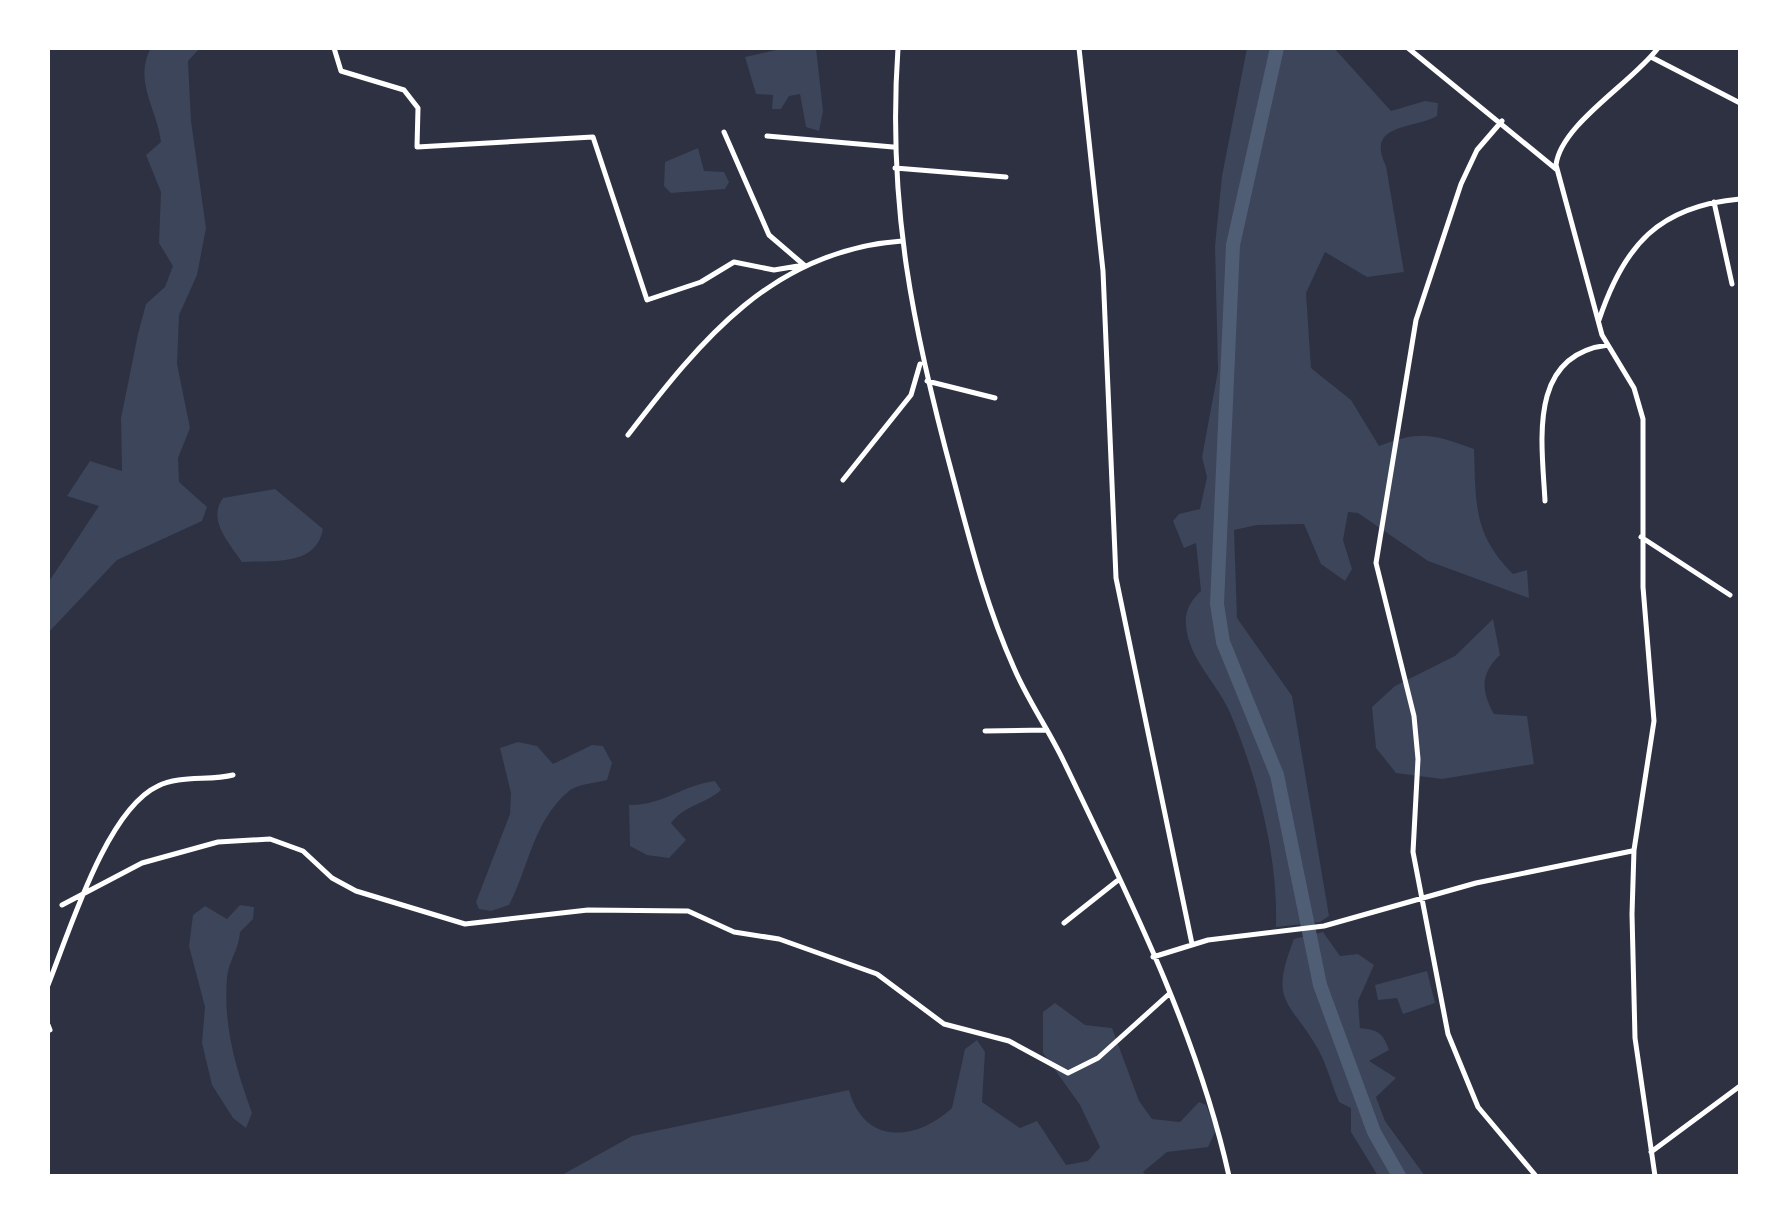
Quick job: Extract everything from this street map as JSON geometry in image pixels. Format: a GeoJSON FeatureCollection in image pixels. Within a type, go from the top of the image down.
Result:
{"type":"FeatureCollection","features":[{"type":"Feature","properties":{"kind":"street"},"geometry":{"type":"LineString","coordinates":[[334,48],[341,71],[404,90],[418,108],[416,147],[593,137],[648,300],[701,282],[734,262],[774,270],[804,265]]}},
{"type":"Feature","properties":{"kind":"street"},"geometry":{"type":"LineString","coordinates":[[898,48],[893,147],[902,241],[921,361],[990,610],[1153,956],[1206,1086],[1229,1176]]}},
{"type":"Feature","properties":{"kind":"street"},"geometry":{"type":"LineString","coordinates":[[1079,48],[1103,272],[1116,578],[1192,944]]}},
{"type":"Feature","properties":{"kind":"street"},"geometry":{"type":"LineString","coordinates":[[1408,48],[1502,121],[1556,170]]}},
{"type":"Feature","properties":{"kind":"street"},"geometry":{"type":"LineString","coordinates":[[1655,1176],[1635,1038],[1634,850],[1654,721],[1641,537],[1646,474],[1643,418],[1634,388],[1598,322],[1556,170],[1563,143],[1658,48]]}},
{"type":"Feature","properties":{"kind":"street"},"geometry":{"type":"LineString","coordinates":[[1651,57],[1740,104]]}},
{"type":"Feature","properties":{"kind":"street"},"geometry":{"type":"LineString","coordinates":[[1502,121],[1477,150],[1460,184],[1416,320],[1377,550],[1377,577],[1399,641],[1414,716],[1418,759],[1413,852],[1438,995],[1466,1082],[1497,1134],[1536,1176]]}},
{"type":"Feature","properties":{"kind":"street"},"geometry":{"type":"LineString","coordinates":[[724,132],[769,234],[804,265]]}},
{"type":"Feature","properties":{"kind":"street"},"geometry":{"type":"LineString","coordinates":[[766,136],[893,147]]}},
{"type":"Feature","properties":{"kind":"street"},"geometry":{"type":"LineString","coordinates":[[895,168],[1006,177]]}},
{"type":"Feature","properties":{"kind":"street"},"geometry":{"type":"LineString","coordinates":[[1598,322],[1625,255],[1640,239],[1681,213],[1740,198]]}},
{"type":"Feature","properties":{"kind":"street"},"geometry":{"type":"LineString","coordinates":[[1714,202],[1732,284]]}},
{"type":"Feature","properties":{"kind":"street"},"geometry":{"type":"LineString","coordinates":[[628,435],[703,342],[804,265],[843,248],[902,241]]}},
{"type":"Feature","properties":{"kind":"street"},"geometry":{"type":"LineString","coordinates":[[1545,501],[1541,418],[1546,392],[1570,359],[1609,345]]}},
{"type":"Feature","properties":{"kind":"street"},"geometry":{"type":"LineString","coordinates":[[844,480],[912,395],[921,361]]}},
{"type":"Feature","properties":{"kind":"street"},"geometry":{"type":"LineString","coordinates":[[927,381],[996,398]]}},
{"type":"Feature","properties":{"kind":"street"},"geometry":{"type":"LineString","coordinates":[[1641,537],[1730,595]]}},
{"type":"Feature","properties":{"kind":"street"},"geometry":{"type":"LineString","coordinates":[[986,731],[1047,730]]}},
{"type":"Feature","properties":{"kind":"street"},"geometry":{"type":"LineString","coordinates":[[48,985],[122,820],[152,789],[233,774]]}},
{"type":"Feature","properties":{"kind":"street"},"geometry":{"type":"LineString","coordinates":[[62,905],[142,863],[211,844],[270,839],[303,851],[332,878],[356,891],[465,924],[588,910],[688,911],[734,932],[779,940],[877,974],[944,1024],[1009,1042],[1068,1073],[1098,1058],[1169,994]]}},
{"type":"Feature","properties":{"kind":"street"},"geometry":{"type":"LineString","coordinates":[[1153,956],[1192,944],[1324,926],[1476,883],[1634,850]]}},
{"type":"Feature","properties":{"kind":"street"},"geometry":{"type":"LineString","coordinates":[[1064,923],[1117,881]]}},
{"type":"Feature","properties":{"kind":"street"},"geometry":{"type":"LineString","coordinates":[[1651,1152],[1740,1086]]}},
{"type":"Feature","properties":{"kind":"shaded area"},"geometry":{"type":"Polygon","coordinates":[[[151,48],[200,48],[188,61],[191,121],[206,228],[197,275],[179,315],[177,364],[190,428],[178,458],[179,482],[207,507],[202,521],[117,560],[48,633],[48,583],[99,506],[67,496],[90,461],[122,471],[121,418],[138,334],[146,304],[165,287],[173,266],[159,243],[161,192],[146,155],[161,142],[145,83],[151,48]]]}},
{"type":"Feature","properties":{"kind":"shaded area"},"geometry":{"type":"Polygon","coordinates":[[[785,48],[816,48],[823,111],[819,131],[806,127],[800,94],[789,96],[781,109],[772,109],[773,95],[756,94],[745,57],[785,48]]]}},
{"type":"Feature","properties":{"kind":"shaded area"},"geometry":{"type":"Polygon","coordinates":[[[1247,48],[1334,48],[1391,111],[1425,101],[1438,103],[1437,116],[1394,130],[1382,142],[1404,272],[1367,277],[1325,252],[1306,293],[1311,368],[1351,400],[1379,446],[1427,436],[1474,449],[1477,502],[1484,531],[1513,574],[1527,570],[1529,598],[1428,561],[1358,513],[1348,512],[1343,540],[1352,569],[1345,581],[1321,564],[1304,524],[1257,525],[1234,530],[1237,618],[1292,696],[1329,916],[1320,922],[1276,927],[1270,846],[1250,766],[1226,704],[1198,661],[1188,637],[1187,610],[1201,591],[1196,543],[1184,548],[1173,521],[1179,514],[1200,509],[1207,477],[1202,457],[1218,371],[1215,246],[1222,176],[1247,48]]]}},
{"type":"Feature","properties":{"kind":"shaded area"},"geometry":{"type":"Polygon","coordinates":[[[698,148],[704,171],[724,172],[729,182],[725,189],[671,193],[664,186],[665,162],[698,148]]]}},
{"type":"Feature","properties":{"kind":"shaded area"},"geometry":{"type":"Polygon","coordinates":[[[275,489],[323,529],[319,541],[312,550],[292,559],[242,562],[222,531],[217,515],[219,506],[223,498],[275,489]]]}},
{"type":"Feature","properties":{"kind":"shaded area"},"geometry":{"type":"Polygon","coordinates":[[[1493,619],[1500,655],[1486,676],[1487,698],[1494,714],[1527,716],[1534,764],[1442,779],[1396,773],[1376,748],[1372,707],[1395,686],[1455,656],[1493,619]]]}},
{"type":"Feature","properties":{"kind":"shaded area"},"geometry":{"type":"Polygon","coordinates":[[[518,742],[537,746],[553,764],[592,745],[603,746],[612,763],[607,780],[573,789],[547,816],[509,905],[491,911],[479,909],[476,902],[510,814],[511,793],[500,748],[518,742]]]}},
{"type":"Feature","properties":{"kind":"shaded area"},"geometry":{"type":"Polygon","coordinates":[[[715,781],[721,790],[671,823],[686,840],[669,858],[647,855],[630,846],[629,805],[653,802],[715,781]]]}},
{"type":"Feature","properties":{"kind":"shaded area"},"geometry":{"type":"Polygon","coordinates":[[[240,905],[254,907],[253,919],[240,932],[228,972],[226,996],[232,1047],[252,1113],[246,1128],[233,1118],[212,1085],[202,1043],[205,1007],[189,946],[193,915],[205,906],[227,919],[240,905]]]}},
{"type":"Feature","properties":{"kind":"shaded area"},"geometry":{"type":"Polygon","coordinates":[[[1323,932],[1340,956],[1358,954],[1374,965],[1358,1001],[1360,1028],[1382,1036],[1389,1050],[1369,1061],[1396,1078],[1376,1097],[1385,1121],[1425,1176],[1378,1176],[1351,1132],[1351,1108],[1339,1102],[1319,1051],[1286,1000],[1283,977],[1294,939],[1323,932]]]}},
{"type":"Feature","properties":{"kind":"shaded area"},"geometry":{"type":"Polygon","coordinates":[[[1427,971],[1435,1003],[1403,1014],[1397,998],[1378,1000],[1375,985],[1427,971]]]}},
{"type":"Feature","properties":{"kind":"shaded area"},"geometry":{"type":"Polygon","coordinates":[[[1055,1003],[1085,1025],[1112,1028],[1139,1101],[1152,1119],[1180,1122],[1199,1102],[1206,1105],[1216,1130],[1208,1147],[1167,1152],[1143,1172],[1147,1176],[560,1176],[632,1136],[849,1090],[866,1121],[878,1129],[907,1132],[938,1119],[952,1108],[965,1049],[977,1040],[985,1052],[982,1102],[1020,1128],[1037,1121],[1066,1165],[1088,1161],[1100,1147],[1080,1105],[1043,1053],[1043,1012],[1055,1003]]]}},
{"type":"Feature","properties":{"kind":"waterway"},"geometry":{"type":"LineString","coordinates":[[1277,48],[1233,245],[1217,604],[1223,642],[1277,775],[1320,985],[1374,1132],[1399,1176]]}}]}
